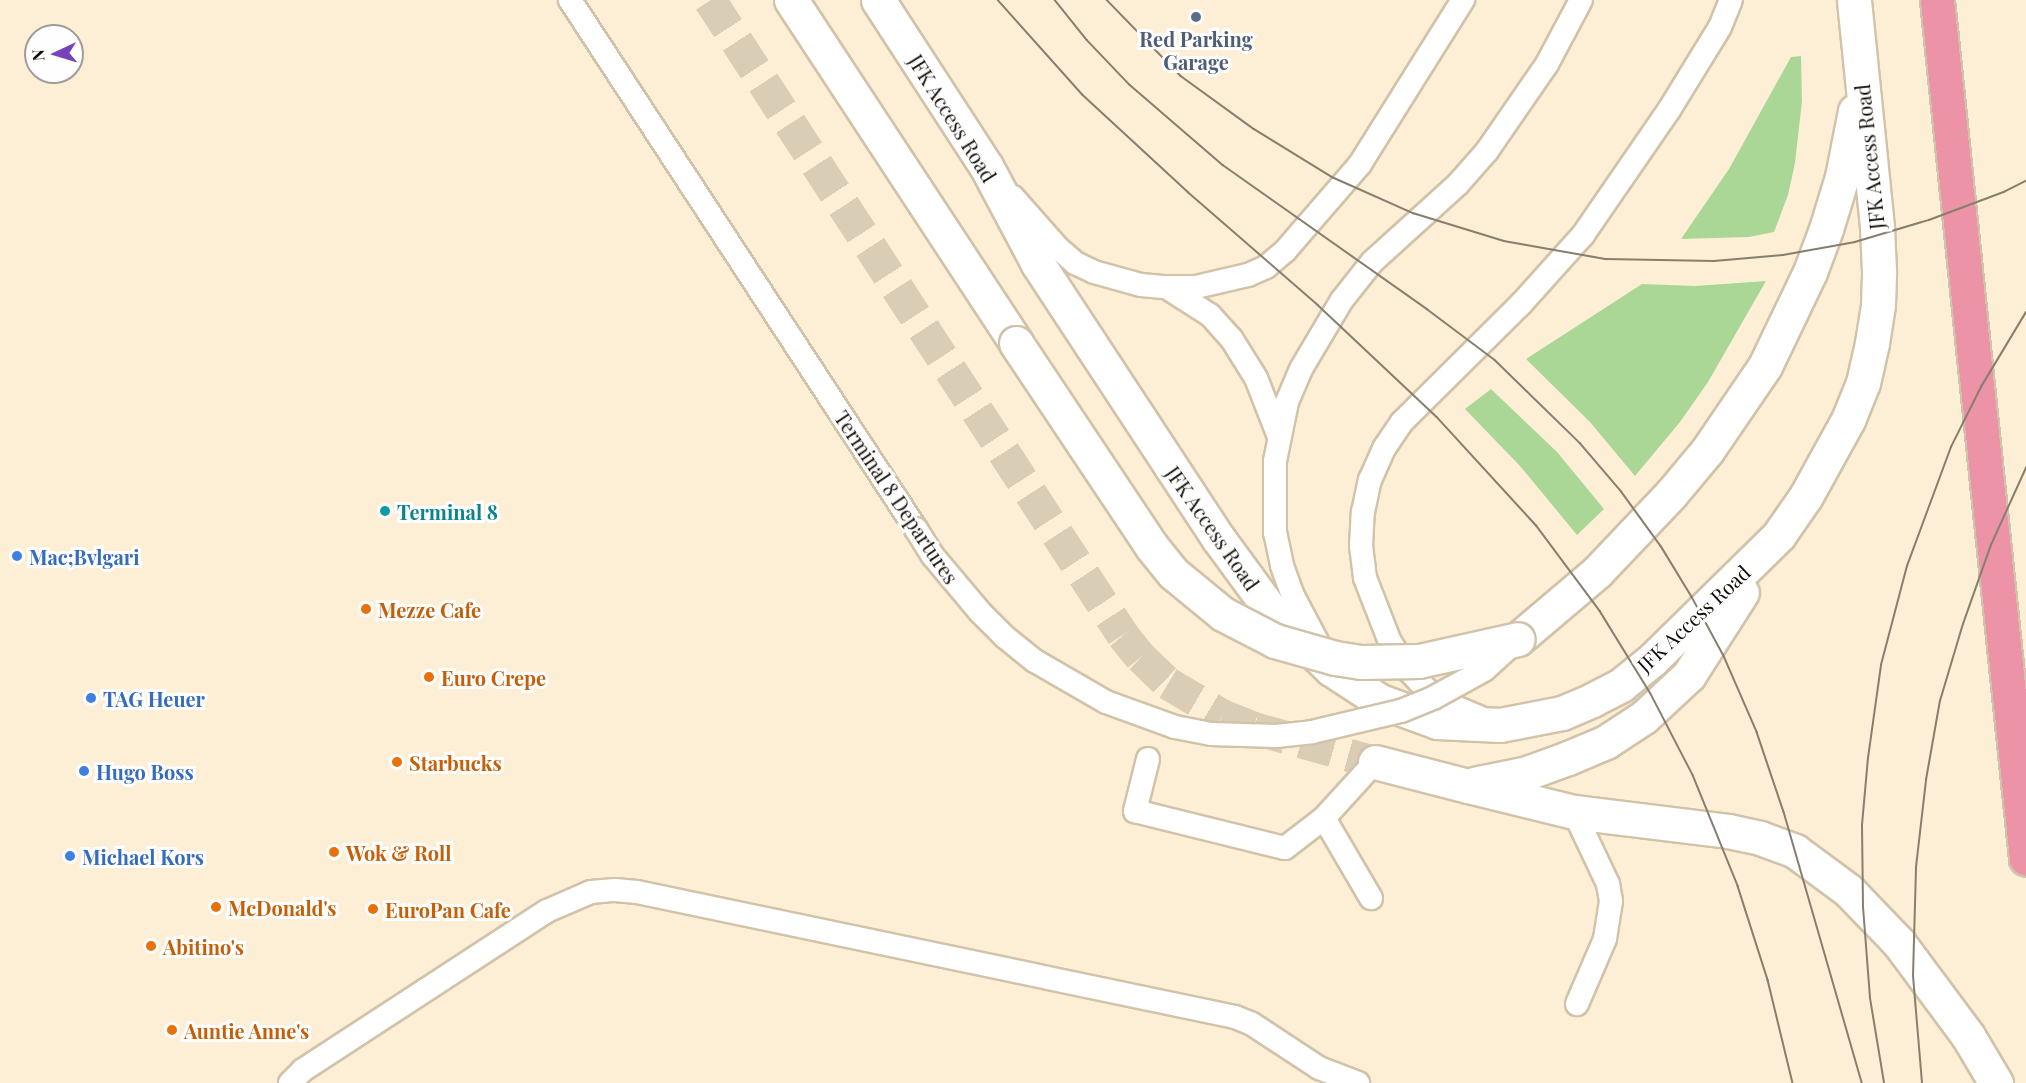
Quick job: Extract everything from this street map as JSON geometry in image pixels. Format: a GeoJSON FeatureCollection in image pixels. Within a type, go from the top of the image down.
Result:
{"type":"FeatureCollection","features":[{"type":"Feature","properties":{"kind":"highway"},"geometry":{"type":"LineString","coordinates":[[1937,0],[2026,858]]}},
{"type":"Feature","properties":{"kind":"street"},"geometry":{"type":"LineString","coordinates":[[791,0],[1129,514],[1173,573],[1223,614],[1275,641],[1300,650],[1360,662],[1419,661],[1518,639],[1597,572],[1671,494],[1707,451],[1765,366],[1810,272],[1842,177],[1861,77]]}},
{"type":"Feature","properties":{"kind":"street","name":"JFK Access Road"},"geometry":{"type":"LineString","coordinates":[[878,0],[986,166],[1038,264],[1218,538],[1270,609],[1331,669],[1380,701],[1437,722],[1500,724],[1562,712],[1621,685],[1674,640],[1779,535],[1806,496],[1848,420],[1863,383],[1878,304],[1877,227],[1854,0]]}},
{"type":"Feature","properties":{"kind":"street"},"geometry":{"type":"LineString","coordinates":[[1468,786],[1527,773],[1568,758],[1606,742],[1644,717],[1689,675],[1779,535]]}},
{"type":"Feature","properties":{"kind":"street"},"geometry":{"type":"LineString","coordinates":[[1375,762],[1574,812],[1728,831],[1760,838],[1795,851],[1821,868],[1849,891],[1899,944],[1968,1035],[1996,1083]]}},
{"type":"Feature","properties":{"kind":"lane","name":"Terminal 8 Departures"},"geometry":{"type":"LineString","coordinates":[[570,0],[933,556],[980,612],[1005,637],[1035,661],[1106,702],[1152,720],[1211,734],[1276,736],[1337,728],[1401,711],[1433,698],[1484,670],[1518,639]]}},
{"type":"Feature","properties":{"kind":"lane"},"geometry":{"type":"LineString","coordinates":[[986,166],[1058,248],[1075,263],[1117,279],[1166,287],[1196,287],[1248,275],[1266,267],[1285,251],[1360,164],[1463,0]]}},
{"type":"Feature","properties":{"kind":"lane"},"geometry":{"type":"LineString","coordinates":[[1331,669],[1293,596],[1282,565],[1275,533],[1273,498],[1278,434],[1287,402],[1301,369],[1342,300],[1372,262],[1458,184],[1487,151],[1547,64],[1581,0]]}},
{"type":"Feature","properties":{"kind":"lane"},"geometry":{"type":"LineString","coordinates":[[1500,724],[1448,704],[1427,690],[1409,671],[1390,642],[1375,608],[1361,546],[1363,512],[1370,480],[1385,447],[1402,422],[1521,304],[1583,235],[1669,110],[1720,27],[1731,0]]}},
{"type":"Feature","properties":{"kind":"lane"},"geometry":{"type":"LineString","coordinates":[[1166,287],[1210,315],[1231,338],[1256,378],[1278,434]]}},
{"type":"Feature","properties":{"kind":"lane"},"geometry":{"type":"LineString","coordinates":[[1148,759],[1135,811],[1285,848],[1324,818],[1375,762]]}},
{"type":"Feature","properties":{"kind":"lane"},"geometry":{"type":"LineString","coordinates":[[1574,812],[1608,884],[1611,901],[1605,939],[1577,1004]]}},
{"type":"Feature","properties":{"kind":"lane"},"geometry":{"type":"LineString","coordinates":[[1324,818],[1371,898]]}},
{"type":"Feature","properties":{"kind":"lane"},"geometry":{"type":"LineString","coordinates":[[290,1083],[303,1070],[547,911],[591,892],[615,890],[637,892],[1235,1017],[1252,1024],[1319,1068],[1358,1083]]}},
{"type":"Feature","properties":{"kind":"green space"},"geometry":{"type":"Polygon","coordinates":[[[1801,56],[1802,101],[1795,163],[1788,195],[1774,232],[1749,237],[1681,239],[1729,169],[1791,57],[1801,56]]]}},
{"type":"Feature","properties":{"kind":"green space"},"geometry":{"type":"Polygon","coordinates":[[[1766,281],[1708,382],[1680,422],[1635,476],[1590,422],[1526,359],[1642,284],[1695,286],[1766,281]]]}},
{"type":"Feature","properties":{"kind":"green space"},"geometry":{"type":"Polygon","coordinates":[[[1491,389],[1557,452],[1604,509],[1577,535],[1520,466],[1465,409],[1491,389]]]}},
{"type":"Feature","properties":{"kind":"tunnel"},"geometry":{"type":"LineString","coordinates":[[710,0],[1123,635],[1141,657],[1168,683],[1222,715],[1254,728],[1375,762]]}},
{"type":"Feature","properties":{"kind":"tram line"},"geometry":{"type":"LineString","coordinates":[[998,0],[1083,95],[1188,192],[1318,305],[1437,417],[1536,525],[1600,611],[1651,694],[1693,775],[1738,886],[1768,980],[1793,1083]]}},
{"type":"Feature","properties":{"kind":"tram line"},"geometry":{"type":"LineString","coordinates":[[1055,0],[1087,40],[1129,84],[1223,165],[1427,309],[1495,360],[1580,443],[1621,491],[1661,546],[1692,597],[1724,656],[1757,732],[1784,812],[1862,1083]]}},
{"type":"Feature","properties":{"kind":"tram line"},"geometry":{"type":"LineString","coordinates":[[1107,0],[1181,76],[1254,129],[1332,177],[1413,213],[1504,241],[1606,259],[1714,261],[1783,255],[1855,242],[1929,220],[2004,192],[2026,181]]}},
{"type":"Feature","properties":{"kind":"tram line"},"geometry":{"type":"LineString","coordinates":[[1884,1083],[1870,998],[1863,907],[1862,825],[1868,758],[1881,665],[1907,566],[1951,447],[1981,387],[2026,312]]}},
{"type":"Feature","properties":{"kind":"tram line"},"geometry":{"type":"LineString","coordinates":[[1922,1083],[1913,976],[1916,867],[1926,780],[1940,701],[1963,624],[1991,545],[2026,468]]}},
{"type":"Feature","properties":{"kind":"place","name":"Red Parking Garage"},"geometry":{"type":"Point","coordinates":[1196,17]}},
{"type":"Feature","properties":{"kind":"place","name":"Terminal 8"},"geometry":{"type":"Point","coordinates":[385,511]}},
{"type":"Feature","properties":{"kind":"place","name":"Mac;Bvlgari"},"geometry":{"type":"Point","coordinates":[17,556]}},
{"type":"Feature","properties":{"kind":"place","name":"Mezze Cafe"},"geometry":{"type":"Point","coordinates":[366,609]}},
{"type":"Feature","properties":{"kind":"place","name":"Euro Crepe"},"geometry":{"type":"Point","coordinates":[429,677]}},
{"type":"Feature","properties":{"kind":"place","name":"TAG Heuer"},"geometry":{"type":"Point","coordinates":[91,698]}},
{"type":"Feature","properties":{"kind":"place","name":"Starbucks"},"geometry":{"type":"Point","coordinates":[397,762]}},
{"type":"Feature","properties":{"kind":"place","name":"Hugo Boss"},"geometry":{"type":"Point","coordinates":[84,771]}},
{"type":"Feature","properties":{"kind":"place","name":"Wok & Roll"},"geometry":{"type":"Point","coordinates":[334,852]}},
{"type":"Feature","properties":{"kind":"place","name":"Michael Kors"},"geometry":{"type":"Point","coordinates":[70,856]}},
{"type":"Feature","properties":{"kind":"place","name":"McDonald's"},"geometry":{"type":"Point","coordinates":[216,907]}},
{"type":"Feature","properties":{"kind":"place","name":"EuroPan Cafe"},"geometry":{"type":"Point","coordinates":[373,909]}},
{"type":"Feature","properties":{"kind":"place","name":"Abitino's"},"geometry":{"type":"Point","coordinates":[151,946]}},
{"type":"Feature","properties":{"kind":"place","name":"Auntie Anne's"},"geometry":{"type":"Point","coordinates":[172,1030]}}]}
